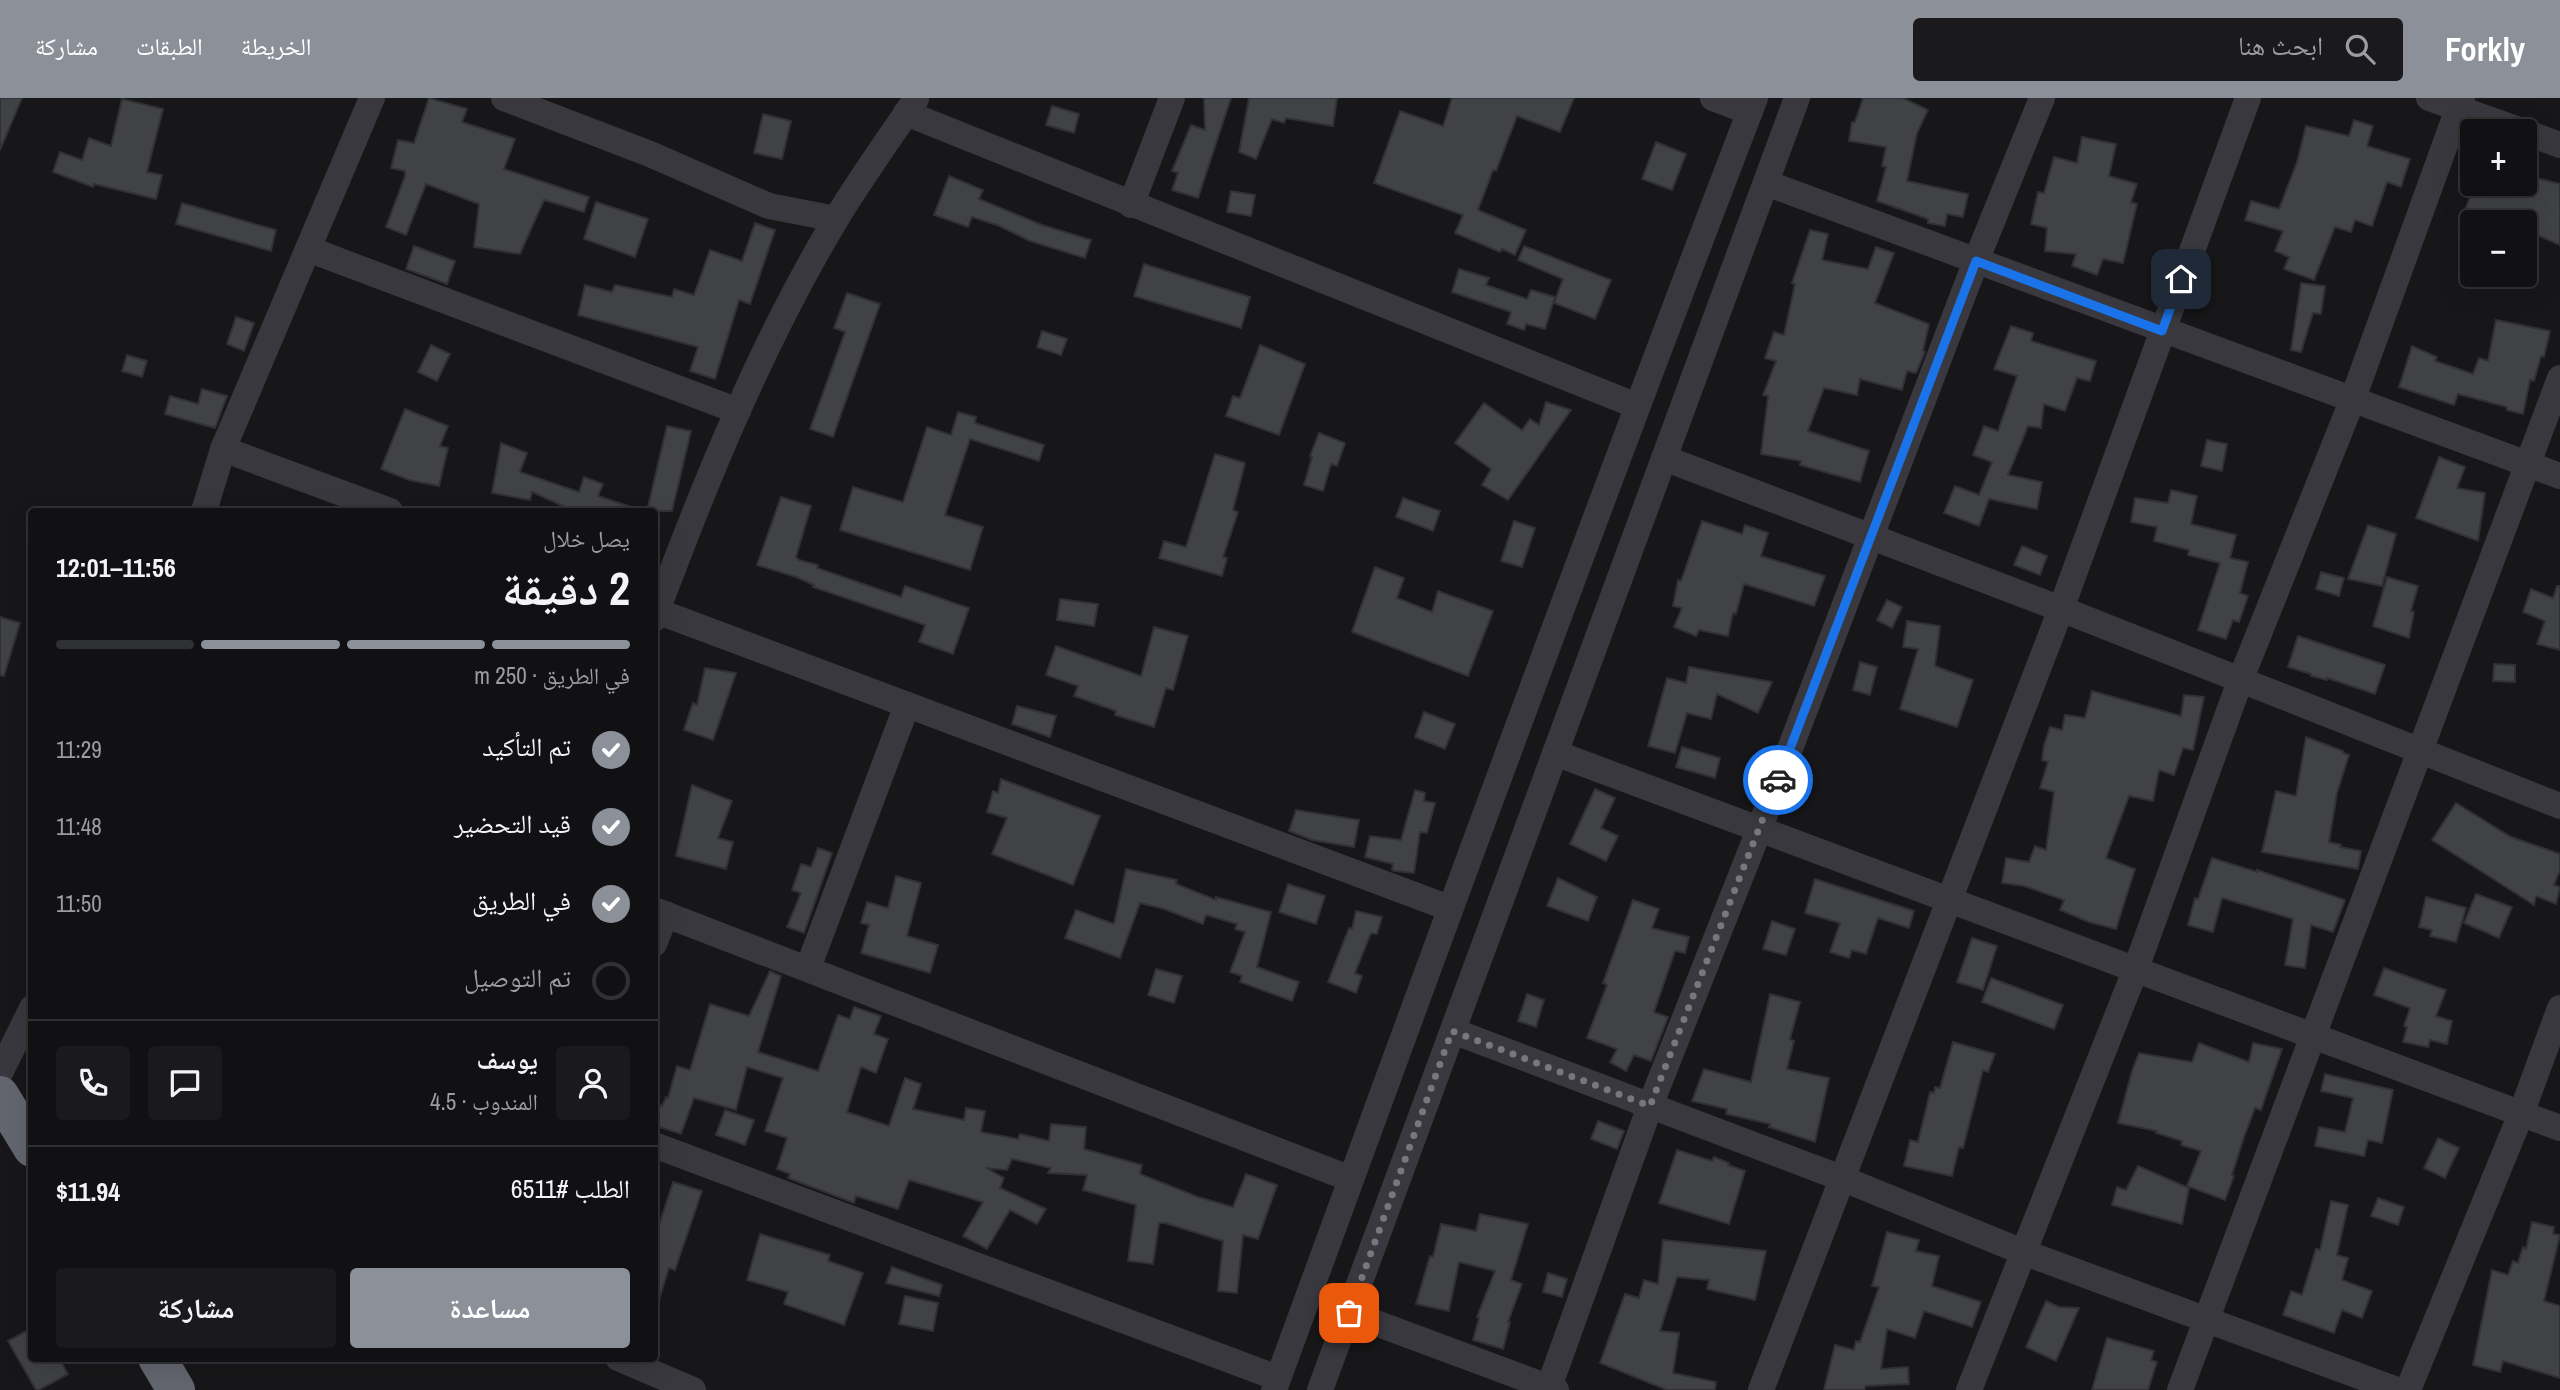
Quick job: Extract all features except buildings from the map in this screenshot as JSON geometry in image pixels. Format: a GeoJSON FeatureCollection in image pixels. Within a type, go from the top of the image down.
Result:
{"type":"FeatureCollection","features":[{"type":"Feature","properties":{"kind":"highway"},"geometry":{"type":"LineString","coordinates":[[0,1095],[28,1141]]}},
{"type":"Feature","properties":{"kind":"highway"},"geometry":{"type":"LineString","coordinates":[[159,1362],[176,1390]]}},
{"type":"Feature","properties":{"kind":"street"},"geometry":{"type":"LineString","coordinates":[[205,508],[223,449],[372,98]]}},
{"type":"Feature","properties":{"kind":"street"},"geometry":{"type":"LineString","coordinates":[[504,98],[650,154],[769,206],[836,219]]}},
{"type":"Feature","properties":{"kind":"street"},"geometry":{"type":"LineString","coordinates":[[1131,205],[1171,98]]}},
{"type":"Feature","properties":{"kind":"street"},"geometry":{"type":"LineString","coordinates":[[658,1147],[1276,1384],[1449,908],[1752,105],[1713,98]]}},
{"type":"Feature","properties":{"kind":"street"},"geometry":{"type":"LineString","coordinates":[[1320,1390],[1797,98]]}},
{"type":"Feature","properties":{"kind":"street"},"geometry":{"type":"LineString","coordinates":[[1349,1313],[1551,1389],[1650,1106],[1759,830],[1976,261],[2042,98]]}},
{"type":"Feature","properties":{"kind":"street"},"geometry":{"type":"LineString","coordinates":[[1761,1390],[2062,609],[2248,98]]}},
{"type":"Feature","properties":{"kind":"street"},"geometry":{"type":"LineString","coordinates":[[2429,98],[2460,103],[2495,119]]}},
{"type":"Feature","properties":{"kind":"street"},"geometry":{"type":"LineString","coordinates":[[1969,1390],[2135,971],[2240,681],[2352,401],[2460,103]]}},
{"type":"Feature","properties":{"kind":"street"},"geometry":{"type":"LineString","coordinates":[[658,607],[737,411],[773,336],[836,219],[911,106],[1131,205],[1637,406]]}},
{"type":"Feature","properties":{"kind":"street"},"geometry":{"type":"LineString","coordinates":[[2537,137],[2560,145]]}},
{"type":"Feature","properties":{"kind":"street"},"geometry":{"type":"LineString","coordinates":[[1766,183],[2560,476]]}},
{"type":"Feature","properties":{"kind":"street"},"geometry":{"type":"LineString","coordinates":[[308,249],[737,411]]}},
{"type":"Feature","properties":{"kind":"street"},"geometry":{"type":"LineString","coordinates":[[2180,1390],[2560,378]]}},
{"type":"Feature","properties":{"kind":"street"},"geometry":{"type":"LineString","coordinates":[[223,449],[382,508]]}},
{"type":"Feature","properties":{"kind":"street"},"geometry":{"type":"LineString","coordinates":[[1664,458],[2062,609],[2560,806]]}},
{"type":"Feature","properties":{"kind":"street"},"geometry":{"type":"LineString","coordinates":[[658,615],[907,705],[1449,908]]}},
{"type":"Feature","properties":{"kind":"street"},"geometry":{"type":"LineString","coordinates":[[808,968],[907,705]]}},
{"type":"Feature","properties":{"kind":"street"},"geometry":{"type":"LineString","coordinates":[[1555,753],[2560,1128]]}},
{"type":"Feature","properties":{"kind":"street"},"geometry":{"type":"LineString","coordinates":[[660,912],[1351,1179]]}},
{"type":"Feature","properties":{"kind":"street"},"geometry":{"type":"LineString","coordinates":[[2408,1390],[2521,1114],[2560,1008]]}},
{"type":"Feature","properties":{"kind":"street"},"geometry":{"type":"LineString","coordinates":[[0,1073],[28,1016]]}},
{"type":"Feature","properties":{"kind":"street"},"geometry":{"type":"LineString","coordinates":[[1452,1031],[1841,1178],[2023,1252],[2397,1390]]}},
{"type":"Feature","properties":{"kind":"street"},"geometry":{"type":"LineString","coordinates":[[627,1362],[693,1390]]}},
{"type":"Feature","properties":{"kind":"way so far"},"geometry":{"type":"LineString","coordinates":[[1349,1313],[1452,1031],[1650,1106],[1778,780]]}},
{"type":"Feature","properties":{"kind":"route"},"geometry":{"type":"LineString","coordinates":[[1778,780],[1976,261],[2162,331],[2181,279]]}}]}
